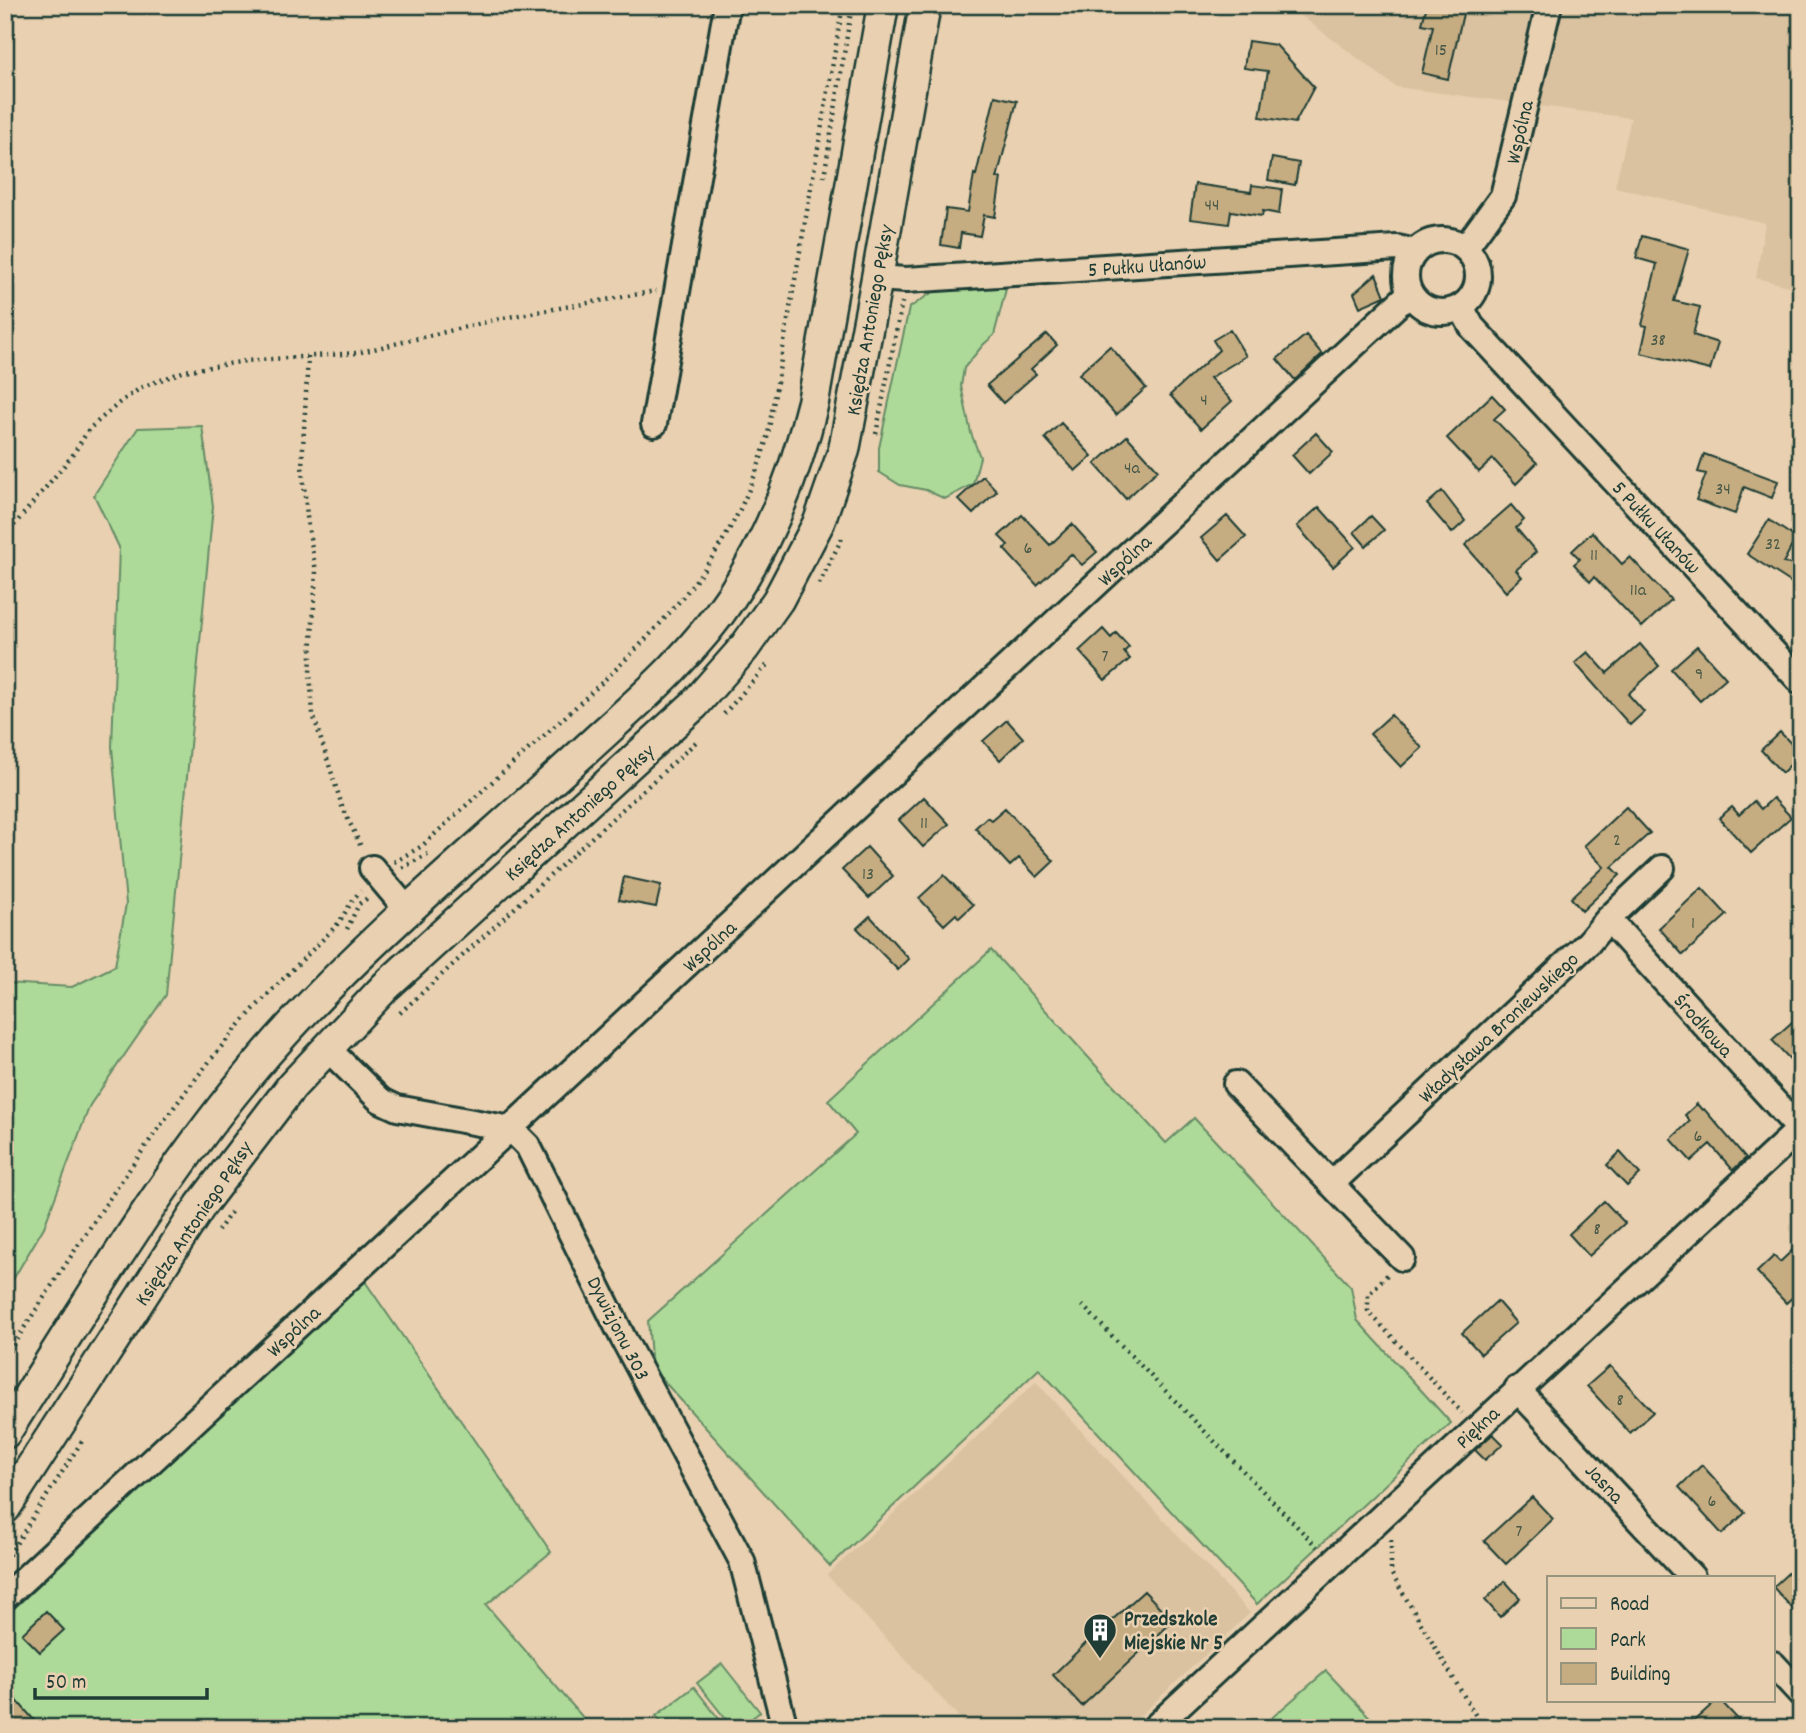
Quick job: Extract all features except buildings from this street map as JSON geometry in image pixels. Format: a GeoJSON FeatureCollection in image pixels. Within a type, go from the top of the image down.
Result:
{"type":"FeatureCollection","features":[{"type":"Feature","properties":{"kind":"main road","name":"Księdza Antoniego Pęksy"},"geometry":{"type":"LineString","coordinates":[[5,1433],[180,1164],[225,1104],[300,1015],[666,676],[713,621],[759,551],[791,480],[814,402],[883,5]]}},
{"type":"Feature","properties":{"kind":"main road","name":"Księdza Antoniego Pęksy"},"geometry":{"type":"LineString","coordinates":[[5,1508],[201,1205],[260,1126],[327,1048],[386,986],[684,715],[744,649],[778,600],[799,563],[831,492],[854,407],[925,5]]}},
{"type":"Feature","properties":{"kind":"street"},"geometry":{"type":"LineString","coordinates":[[654,424],[727,5]]}},
{"type":"Feature","properties":{"kind":"street","name":"Wspólna"},"geometry":{"type":"LineString","coordinates":[[1465,248],[1503,196],[1549,5]]}},
{"type":"Feature","properties":{"kind":"street"},"geometry":{"type":"LineString","coordinates":[[1445,240],[1465,248],[1477,267],[1478,278],[1470,300],[1450,312],[1427,309],[1417,302],[1410,293],[1406,272],[1415,252],[1434,241],[1445,240]]}},
{"type":"Feature","properties":{"kind":"street","name":"5 Pułku Ułanów"},"geometry":{"type":"LineString","coordinates":[[877,278],[934,279],[1397,248],[1415,252]]}},
{"type":"Feature","properties":{"kind":"street","name":"Wspólna"},"geometry":{"type":"LineString","coordinates":[[5,1597],[1410,293]]}},
{"type":"Feature","properties":{"kind":"street","name":"5 Pułku Ułanów"},"geometry":{"type":"LineString","coordinates":[[1461,307],[1472,327],[1801,681]]}},
{"type":"Feature","properties":{"kind":"street","name":"Władysława Broniewskiego"},"geometry":{"type":"LineString","coordinates":[[1331,1184],[1589,942],[1608,919],[1662,868]]}},
{"type":"Feature","properties":{"kind":"street"},"geometry":{"type":"LineString","coordinates":[[378,877],[409,912]]}},
{"type":"Feature","properties":{"kind":"street","name":"Środkowa"},"geometry":{"type":"LineString","coordinates":[[1608,919],[1800,1130]]}},
{"type":"Feature","properties":{"kind":"street"},"geometry":{"type":"LineString","coordinates":[[327,1048],[380,1100],[397,1108],[511,1129]]}},
{"type":"Feature","properties":{"kind":"street"},"geometry":{"type":"LineString","coordinates":[[1236,1084],[1402,1258]]}},
{"type":"Feature","properties":{"kind":"street","name":"Dywizjonu 303"},"geometry":{"type":"LineString","coordinates":[[511,1129],[528,1146],[623,1338],[741,1561],[785,1728]]}},
{"type":"Feature","properties":{"kind":"street","name":"Piękna"},"geometry":{"type":"LineString","coordinates":[[1154,1728],[1517,1389],[1800,1130]]}},
{"type":"Feature","properties":{"kind":"street","name":"Jasna"},"geometry":{"type":"LineString","coordinates":[[1517,1389],[1691,1576]]}},
{"type":"Feature","properties":{"kind":"street"},"geometry":{"type":"LineString","coordinates":[[1774,1665],[1801,1694]]}},
{"type":"Feature","properties":{"kind":"path"},"geometry":{"type":"LineString","coordinates":[[5,1357],[115,1189],[188,1088],[238,1026],[335,928],[353,898],[396,859],[422,846],[635,652],[682,601],[737,513],[753,482],[768,433],[843,5]]}},
{"type":"Feature","properties":{"kind":"path"},"geometry":{"type":"LineString","coordinates":[[823,180],[852,5]]}},
{"type":"Feature","properties":{"kind":"path"},"geometry":{"type":"LineString","coordinates":[[5,536],[72,456],[89,429],[142,387],[185,371],[246,361],[357,353],[503,318],[678,288]]}},
{"type":"Feature","properties":{"kind":"path"},"geometry":{"type":"LineString","coordinates":[[308,356],[302,466],[316,571],[310,673],[313,714],[342,806],[378,877]]}},
{"type":"Feature","properties":{"kind":"path"},"geometry":{"type":"LineString","coordinates":[[340,937],[348,929],[359,904],[378,877],[432,853]]}},
{"type":"Feature","properties":{"kind":"path"},"geometry":{"type":"LineString","coordinates":[[1402,1258],[1368,1295],[1368,1311],[1470,1421]]}},
{"type":"Feature","properties":{"kind":"path"},"geometry":{"type":"LineString","coordinates":[[1082,1305],[1332,1563]]}},
{"type":"Feature","properties":{"kind":"path"},"geometry":{"type":"LineString","coordinates":[[1391,1507],[1391,1573],[1483,1728]]}},
{"type":"Feature","properties":{"kind":"shaded area"},"geometry":{"type":"Polygon","coordinates":[[[1287,5],[1801,5],[1801,289],[1756,278],[1765,223],[1615,187],[1631,118],[1396,87],[1287,5]]]}},
{"type":"Feature","properties":{"kind":"shaded area"},"geometry":{"type":"Polygon","coordinates":[[[1036,1382],[1250,1613],[1127,1728],[969,1728],[827,1575],[1036,1382]]]}},
{"type":"Feature","properties":{"kind":"green space"},"geometry":{"type":"Polygon","coordinates":[[[996,285],[1006,289],[994,335],[964,368],[961,386],[971,433],[980,457],[973,484],[945,499],[926,490],[900,485],[879,472],[879,448],[909,308],[942,286],[996,285]]]}},
{"type":"Feature","properties":{"kind":"green space"},"geometry":{"type":"Polygon","coordinates":[[[202,426],[213,506],[166,995],[90,1105],[44,1227],[5,1293],[5,983],[72,987],[115,966],[126,904],[112,747],[119,547],[94,495],[138,428],[202,426]]]}},
{"type":"Feature","properties":{"kind":"green space"},"geometry":{"type":"Polygon","coordinates":[[[991,950],[1166,1143],[1194,1118],[1351,1287],[1357,1320],[1451,1423],[1257,1604],[1039,1369],[830,1566],[652,1368],[648,1321],[856,1134],[828,1100],[991,950]]]}},
{"type":"Feature","properties":{"kind":"green space"},"geometry":{"type":"Polygon","coordinates":[[[364,1280],[551,1552],[486,1605],[592,1728],[5,1728],[5,1617],[364,1280]]]}},
{"type":"Feature","properties":{"kind":"green space"},"geometry":{"type":"Polygon","coordinates":[[[722,1664],[760,1712],[739,1728],[733,1728],[697,1683],[722,1664]]]}},
{"type":"Feature","properties":{"kind":"green space"},"geometry":{"type":"Polygon","coordinates":[[[1326,1671],[1380,1728],[1260,1728],[1326,1671]]]}},
{"type":"Feature","properties":{"kind":"green space"},"geometry":{"type":"Polygon","coordinates":[[[694,1687],[726,1728],[666,1728],[656,1716],[694,1687]]]}},
{"type":"Feature","properties":{"kind":"place","name":"Przedszkole Miejskie Nr 5"},"geometry":{"type":"Point","coordinates":[1100,1660]}}]}
